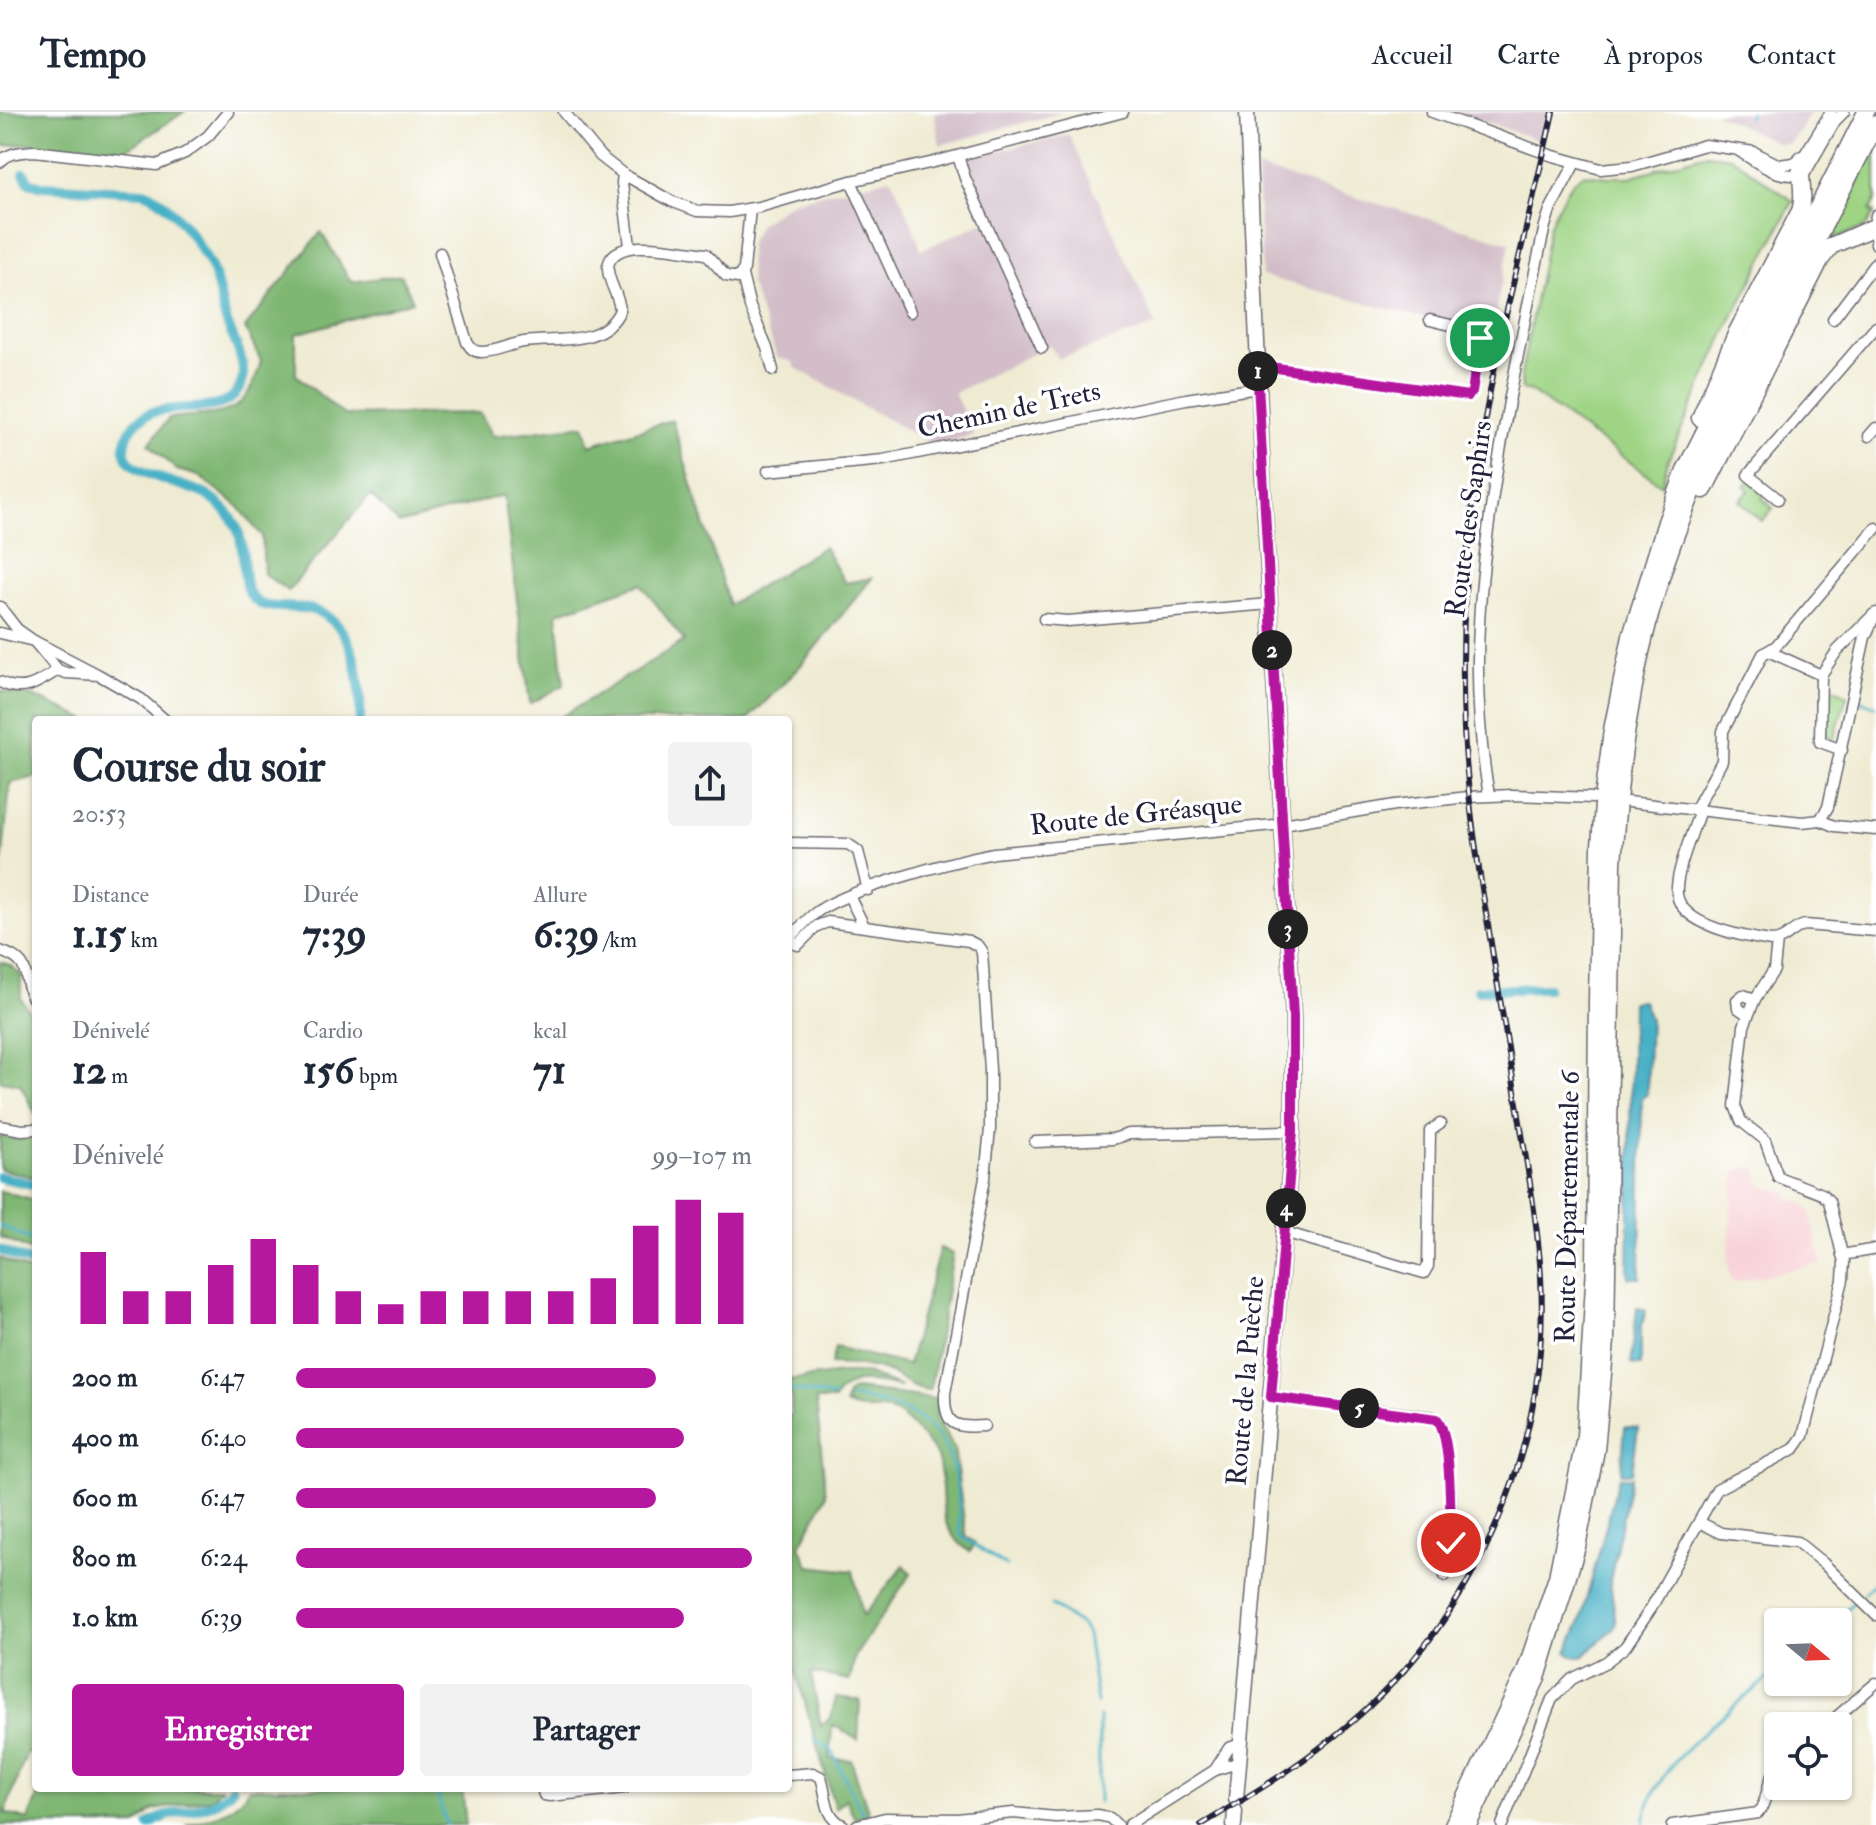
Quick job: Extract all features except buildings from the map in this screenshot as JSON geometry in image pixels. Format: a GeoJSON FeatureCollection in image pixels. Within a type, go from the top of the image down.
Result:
{"type":"FeatureCollection","features":[{"type":"Feature","properties":{"kind":"highway"},"geometry":{"type":"LineString","coordinates":[[1654,578],[1726,416],[1868,130],[1866,112]]}},
{"type":"Feature","properties":{"kind":"highway"},"geometry":{"type":"LineString","coordinates":[[1654,578],[1655,537],[1673,480],[1737,332],[1802,204],[1800,167]]}},
{"type":"Feature","properties":{"kind":"highway"},"geometry":{"type":"LineString","coordinates":[[1654,578],[1694,508],[1821,259],[1831,246],[1842,239],[1875,232]]}},
{"type":"Feature","properties":{"kind":"highway","name":"Route Départementale 6"},"geometry":{"type":"LineString","coordinates":[[1453,1825],[1525,1672],[1557,1577],[1585,1436],[1595,1266],[1597,985],[1604,791],[1621,680],[1654,578]]}},
{"type":"Feature","properties":{"kind":"highway","name":"Route Départementale 6"},"geometry":{"type":"LineString","coordinates":[[1468,1825],[1537,1678],[1577,1547],[1596,1450],[1606,1341],[1612,879],[1626,726],[1654,578]]}},
{"type":"Feature","properties":{"kind":"main road","name":"Route de la Puèche"},"geometry":{"type":"LineString","coordinates":[[1235,1812],[1293,1131],[1293,1016],[1245,112]]}},
{"type":"Feature","properties":{"kind":"street"},"geometry":{"type":"LineString","coordinates":[[0,162],[5,156],[34,151],[157,165],[185,153],[208,136],[228,112]]}},
{"type":"Feature","properties":{"kind":"street"},"geometry":{"type":"LineString","coordinates":[[564,112],[600,156],[623,174],[671,201],[697,211],[729,212],[1123,112]]}},
{"type":"Feature","properties":{"kind":"street"},"geometry":{"type":"LineString","coordinates":[[1432,112],[1593,168],[1621,168],[1701,145],[1731,146],[1754,152],[1779,165],[1809,169],[1835,121],[1844,112]]}},
{"type":"Feature","properties":{"kind":"street"},"geometry":{"type":"LineString","coordinates":[[1731,146],[1776,174],[1800,167],[1831,112]]}},
{"type":"Feature","properties":{"kind":"street"},"geometry":{"type":"LineString","coordinates":[[958,156],[965,178],[1042,348]]}},
{"type":"Feature","properties":{"kind":"street","name":"Route des Saphirs"},"geometry":{"type":"LineString","coordinates":[[1489,795],[1476,683],[1478,612],[1489,511],[1521,333],[1545,226],[1575,163]]}},
{"type":"Feature","properties":{"kind":"street"},"geometry":{"type":"LineString","coordinates":[[623,174],[630,246]]}},
{"type":"Feature","properties":{"kind":"street"},"geometry":{"type":"LineString","coordinates":[[851,181],[910,312]]}},
{"type":"Feature","properties":{"kind":"street"},"geometry":{"type":"LineString","coordinates":[[750,209],[742,275],[773,370]]}},
{"type":"Feature","properties":{"kind":"street"},"geometry":{"type":"LineString","coordinates":[[440,253],[467,342],[474,351],[481,352],[522,342],[583,337],[606,329],[620,310],[609,273],[610,261],[615,254],[630,246],[706,254],[726,276],[738,278],[742,275]]}},
{"type":"Feature","properties":{"kind":"street"},"geometry":{"type":"LineString","coordinates":[[1833,319],[1876,262]]}},
{"type":"Feature","properties":{"kind":"street"},"geometry":{"type":"LineString","coordinates":[[1257,365],[1468,396],[1472,392],[1480,338],[1471,330],[1430,320]]}},
{"type":"Feature","properties":{"kind":"street"},"geometry":{"type":"LineString","coordinates":[[1778,499],[1748,475],[1876,327]]}},
{"type":"Feature","properties":{"kind":"street","name":"Chemin de Trets"},"geometry":{"type":"LineString","coordinates":[[768,471],[883,460],[1186,399],[1258,388]]}},
{"type":"Feature","properties":{"kind":"street"},"geometry":{"type":"LineString","coordinates":[[1876,528],[1772,649],[1763,654],[1723,731],[1722,761],[1698,810],[1677,894],[1686,914],[1699,922],[1766,940],[1777,941],[1805,925],[1876,931]]}},
{"type":"Feature","properties":{"kind":"street"},"geometry":{"type":"LineString","coordinates":[[1044,619],[1068,621],[1270,604]]}},
{"type":"Feature","properties":{"kind":"street"},"geometry":{"type":"LineString","coordinates":[[0,607],[17,629],[34,641],[141,699],[160,716]]}},
{"type":"Feature","properties":{"kind":"street"},"geometry":{"type":"LineString","coordinates":[[1842,750],[1820,742],[1821,675],[1837,651],[1876,613]]}},
{"type":"Feature","properties":{"kind":"street"},"geometry":{"type":"LineString","coordinates":[[1820,820],[1828,807],[1865,637],[1876,613]]}},
{"type":"Feature","properties":{"kind":"street"},"geometry":{"type":"LineString","coordinates":[[0,633],[34,641],[58,670],[99,675]]}},
{"type":"Feature","properties":{"kind":"street"},"geometry":{"type":"LineString","coordinates":[[1772,649],[1821,675]]}},
{"type":"Feature","properties":{"kind":"street"},"geometry":{"type":"LineString","coordinates":[[0,682],[23,688],[37,684],[58,670]]}},
{"type":"Feature","properties":{"kind":"street","name":"Route de Gréasque"},"geometry":{"type":"LineString","coordinates":[[792,937],[813,915],[849,896],[967,858],[994,853],[1283,824],[1395,805],[1489,795],[1593,798]]}},
{"type":"Feature","properties":{"kind":"street"},"geometry":{"type":"LineString","coordinates":[[1628,802],[1802,822],[1820,820],[1834,826],[1876,830]]}},
{"type":"Feature","properties":{"kind":"street"},"geometry":{"type":"LineString","coordinates":[[792,843],[848,844],[858,851],[868,890]]}},
{"type":"Feature","properties":{"kind":"street"},"geometry":{"type":"LineString","coordinates":[[849,896],[864,926]]}},
{"type":"Feature","properties":{"kind":"street"},"geometry":{"type":"LineString","coordinates":[[792,943],[798,945],[824,922],[969,941],[982,952],[990,1069],[990,1129],[985,1178],[945,1393],[945,1407],[948,1417],[958,1427],[984,1426]]}},
{"type":"Feature","properties":{"kind":"street"},"geometry":{"type":"LineString","coordinates":[[1502,1825],[1552,1699],[1564,1685],[1606,1662],[1625,1647],[1650,1610],[1717,1489],[1794,1449],[1801,1440],[1843,1280],[1842,1255],[1829,1201],[1822,1194],[1778,1177],[1763,1137],[1746,1126],[1735,1106],[1742,1034],[1755,999],[1774,970],[1777,941]]}},
{"type":"Feature","properties":{"kind":"street"},"geometry":{"type":"LineString","coordinates":[[0,951],[13,955],[26,970],[32,998]]}},
{"type":"Feature","properties":{"kind":"street"},"geometry":{"type":"LineString","coordinates":[[1748,1015],[1738,1008],[1737,1000],[1743,995],[1755,999]]}},
{"type":"Feature","properties":{"kind":"street"},"geometry":{"type":"LineString","coordinates":[[1284,1232],[1424,1273],[1428,1266],[1430,1131],[1440,1124]]}},
{"type":"Feature","properties":{"kind":"street"},"geometry":{"type":"LineString","coordinates":[[0,1126],[32,1129]]}},
{"type":"Feature","properties":{"kind":"street"},"geometry":{"type":"LineString","coordinates":[[1035,1142],[1113,1139],[1129,1134],[1293,1131]]}},
{"type":"Feature","properties":{"kind":"street"},"geometry":{"type":"LineString","coordinates":[[1842,1255],[1876,1249]]}},
{"type":"Feature","properties":{"kind":"street"},"geometry":{"type":"LineString","coordinates":[[1271,1397],[1433,1417],[1440,1422],[1449,1473],[1451,1556],[1445,1576]]}},
{"type":"Feature","properties":{"kind":"street"},"geometry":{"type":"LineString","coordinates":[[1699,1522],[1721,1533],[1797,1542],[1876,1615]]}},
{"type":"Feature","properties":{"kind":"street"},"geometry":{"type":"LineString","coordinates":[[1842,1712],[1876,1683]]}},
{"type":"Feature","properties":{"kind":"street"},"geometry":{"type":"LineString","coordinates":[[1215,1770],[1229,1748],[1241,1744]]}},
{"type":"Feature","properties":{"kind":"street"},"geometry":{"type":"LineString","coordinates":[[1129,1825],[1215,1770],[1240,1762]]}},
{"type":"Feature","properties":{"kind":"street"},"geometry":{"type":"LineString","coordinates":[[792,1775],[813,1773],[821,1777],[828,1811],[833,1819],[843,1825]]}},
{"type":"Feature","properties":{"kind":"street"},"geometry":{"type":"LineString","coordinates":[[543,1792],[550,1796],[588,1792]]}},
{"type":"Feature","properties":{"kind":"street"},"geometry":{"type":"LineString","coordinates":[[1672,1825],[1758,1813],[1765,1800]]}},
{"type":"Feature","properties":{"kind":"street"},"geometry":{"type":"LineString","coordinates":[[857,1825],[885,1818],[957,1819],[1013,1813],[1056,1817],[1098,1815],[1110,1818],[1117,1825]]}},
{"type":"Feature","properties":{"kind":"shaded area"},"geometry":{"type":"Polygon","coordinates":[[[934,112],[1064,112],[940,145],[934,112]]]}},
{"type":"Feature","properties":{"kind":"shaded area"},"geometry":{"type":"Polygon","coordinates":[[[1458,112],[1546,112],[1540,141],[1458,112]]]}},
{"type":"Feature","properties":{"kind":"shaded area"},"geometry":{"type":"Polygon","coordinates":[[[1714,112],[1810,112],[1788,144],[1779,144],[1714,112]]]}},
{"type":"Feature","properties":{"kind":"shaded area"},"geometry":{"type":"Polygon","coordinates":[[[1069,135],[1156,325],[1058,359],[1050,345],[954,393],[974,435],[933,445],[794,367],[793,362],[777,357],[750,283],[749,244],[759,224],[793,201],[891,178],[921,250],[991,219],[962,159],[1069,135]]]}},
{"type":"Feature","properties":{"kind":"shaded area"},"geometry":{"type":"Polygon","coordinates":[[[1257,168],[1510,243],[1492,328],[1485,334],[1262,276],[1257,168]]]}},
{"type":"Feature","properties":{"kind":"shaded area"},"geometry":{"type":"Polygon","coordinates":[[[1757,1167],[1761,1185],[1788,1193],[1789,1199],[1802,1202],[1810,1210],[1822,1263],[1735,1282],[1731,1280],[1728,1261],[1735,1170],[1757,1167]]]}},
{"type":"Feature","properties":{"kind":"green space"},"geometry":{"type":"Polygon","coordinates":[[[0,112],[184,112],[123,152],[26,144],[0,146],[0,112]]]}},
{"type":"Feature","properties":{"kind":"green space"},"geometry":{"type":"Polygon","coordinates":[[[1876,147],[1876,199],[1870,211],[1874,213],[1866,227],[1827,241],[1876,147]]]}},
{"type":"Feature","properties":{"kind":"green space"},"geometry":{"type":"Polygon","coordinates":[[[1706,154],[1731,157],[1793,201],[1728,326],[1668,460],[1662,485],[1529,390],[1522,390],[1521,375],[1549,227],[1572,184],[1583,174],[1630,177],[1706,154]]]}},
{"type":"Feature","properties":{"kind":"green space"},"geometry":{"type":"Polygon","coordinates":[[[321,232],[351,282],[401,275],[413,301],[296,334],[296,375],[344,415],[480,413],[493,436],[584,425],[590,445],[672,420],[729,605],[824,547],[845,583],[872,578],[797,670],[751,716],[562,716],[684,641],[641,584],[557,613],[564,685],[530,704],[504,495],[399,524],[370,495],[288,591],[264,574],[262,536],[238,506],[199,476],[177,470],[149,444],[169,418],[218,413],[239,404],[255,380],[261,361],[245,328],[321,232]]]}},
{"type":"Feature","properties":{"kind":"green space"},"geometry":{"type":"Polygon","coordinates":[[[1750,481],[1765,494],[1762,498],[1773,508],[1762,521],[1740,501],[1749,491],[1745,486],[1750,481]]]}},
{"type":"Feature","properties":{"kind":"green space"},"geometry":{"type":"Polygon","coordinates":[[[1826,683],[1847,695],[1834,739],[1824,735],[1826,683]]]}},
{"type":"Feature","properties":{"kind":"green space"},"geometry":{"type":"Polygon","coordinates":[[[0,691],[33,696],[78,716],[32,716],[32,778],[10,783],[0,885],[0,691]]]}},
{"type":"Feature","properties":{"kind":"green space"},"geometry":{"type":"Polygon","coordinates":[[[0,962],[10,965],[21,975],[21,999],[32,1015],[32,1107],[20,1084],[0,1081],[0,962]]]}},
{"type":"Feature","properties":{"kind":"green space"},"geometry":{"type":"Polygon","coordinates":[[[0,1136],[19,1140],[32,1136],[32,1177],[0,1169],[0,1136]]]}},
{"type":"Feature","properties":{"kind":"green space"},"geometry":{"type":"Polygon","coordinates":[[[0,1191],[32,1199],[32,1251],[0,1237],[0,1191]]]}},
{"type":"Feature","properties":{"kind":"green space"},"geometry":{"type":"Polygon","coordinates":[[[940,1248],[953,1254],[930,1390],[916,1387],[877,1368],[831,1364],[835,1347],[908,1365],[940,1248]]]}},
{"type":"Feature","properties":{"kind":"green space"},"geometry":{"type":"Polygon","coordinates":[[[0,1258],[32,1272],[32,1753],[27,1752],[5,1813],[28,1820],[39,1792],[217,1792],[212,1798],[154,1810],[136,1825],[0,1825],[0,1258]]]}},
{"type":"Feature","properties":{"kind":"green space"},"geometry":{"type":"Polygon","coordinates":[[[866,1373],[901,1387],[872,1382],[855,1383],[841,1391],[834,1400],[816,1400],[826,1496],[800,1546],[809,1566],[853,1571],[863,1616],[904,1565],[911,1573],[855,1656],[850,1680],[811,1673],[821,1726],[831,1717],[836,1697],[860,1700],[858,1740],[832,1724],[830,1759],[851,1760],[869,1814],[855,1819],[846,1799],[835,1808],[792,1658],[792,1379],[866,1373]]]}},
{"type":"Feature","properties":{"kind":"green space"},"geometry":{"type":"Polygon","coordinates":[[[854,1389],[938,1399],[936,1417],[954,1448],[966,1536],[975,1543],[970,1552],[957,1541],[945,1519],[935,1453],[894,1411],[845,1405],[847,1394],[854,1389]]]}},
{"type":"Feature","properties":{"kind":"green space"},"geometry":{"type":"Polygon","coordinates":[[[246,1792],[462,1792],[466,1825],[186,1825],[213,1817],[246,1792]]]}},
{"type":"Feature","properties":{"kind":"water"},"geometry":{"type":"Polygon","coordinates":[[[1643,1001],[1650,1019],[1647,1094],[1642,1098],[1640,1278],[1628,1278],[1632,1002],[1643,1001]]]}},
{"type":"Feature","properties":{"kind":"water"},"geometry":{"type":"Polygon","coordinates":[[[1637,1307],[1646,1311],[1641,1328],[1641,1365],[1631,1364],[1637,1307]]]}},
{"type":"Feature","properties":{"kind":"water"},"geometry":{"type":"Polygon","coordinates":[[[1625,1427],[1638,1428],[1632,1473],[1621,1473],[1625,1427]]]}},
{"type":"Feature","properties":{"kind":"water"},"geometry":{"type":"Polygon","coordinates":[[[1619,1477],[1631,1477],[1610,1581],[1616,1623],[1583,1657],[1576,1657],[1567,1652],[1580,1623],[1619,1477]]]}},
{"type":"Feature","properties":{"kind":"waterway"},"geometry":{"type":"LineString","coordinates":[[1748,118],[1750,112]]}},
{"type":"Feature","properties":{"kind":"waterway"},"geometry":{"type":"LineString","coordinates":[[24,173],[29,182],[42,186],[144,192],[154,196],[173,212],[199,246],[216,280],[226,320],[242,363],[239,389],[229,400],[216,405],[151,413],[138,421],[128,435],[125,453],[137,468],[208,496],[226,511],[240,536],[247,587],[257,602],[268,606],[303,608],[320,613],[334,622],[352,650],[357,668],[360,716]]}},
{"type":"Feature","properties":{"kind":"waterway"},"geometry":{"type":"LineString","coordinates":[[1861,701],[1876,706]]}},
{"type":"Feature","properties":{"kind":"waterway"},"geometry":{"type":"LineString","coordinates":[[1478,990],[1547,988]]}},
{"type":"Feature","properties":{"kind":"waterway"},"geometry":{"type":"LineString","coordinates":[[0,1177],[32,1184]]}},
{"type":"Feature","properties":{"kind":"waterway"},"geometry":{"type":"LineString","coordinates":[[0,1226],[32,1239]]}},
{"type":"Feature","properties":{"kind":"waterway"},"geometry":{"type":"LineString","coordinates":[[0,1250],[32,1263]]}},
{"type":"Feature","properties":{"kind":"waterway"},"geometry":{"type":"LineString","coordinates":[[792,1390],[834,1397]]}},
{"type":"Feature","properties":{"kind":"waterway"},"geometry":{"type":"LineString","coordinates":[[850,1397],[887,1404],[918,1417],[930,1427],[941,1439],[955,1475],[961,1536],[1006,1566]]}},
{"type":"Feature","properties":{"kind":"waterway"},"geometry":{"type":"LineString","coordinates":[[1864,1593],[1876,1582]]}},
{"type":"Feature","properties":{"kind":"waterway"},"geometry":{"type":"LineString","coordinates":[[1847,1608],[1855,1601]]}},
{"type":"Feature","properties":{"kind":"waterway"},"geometry":{"type":"LineString","coordinates":[[1052,1605],[1082,1626],[1087,1634],[1097,1703]]}},
{"type":"Feature","properties":{"kind":"waterway"},"geometry":{"type":"LineString","coordinates":[[1644,1823],[1650,1801],[1678,1758],[1718,1719],[1764,1681]]}},
{"type":"Feature","properties":{"kind":"waterway"},"geometry":{"type":"LineString","coordinates":[[1099,1717],[1099,1802]]}},
{"type":"Feature","properties":{"kind":"waterway"},"geometry":{"type":"LineString","coordinates":[[814,1739],[831,1750],[863,1814]]}},
{"type":"Feature","properties":{"kind":"waterway"},"geometry":{"type":"LineString","coordinates":[[149,1825],[170,1815],[213,1803],[228,1792]]}},
{"type":"Feature","properties":{"kind":"waterway"},"geometry":{"type":"LineString","coordinates":[[436,1792],[447,1825]]}},
{"type":"Feature","properties":{"kind":"railway"},"geometry":{"type":"LineString","coordinates":[[1201,1825],[1277,1778],[1348,1725],[1394,1681],[1434,1633],[1469,1580],[1497,1524],[1518,1464],[1533,1403],[1541,1340],[1540,1258],[1473,828],[1464,730],[1463,642],[1467,555],[1488,400],[1553,112]]}},
{"type":"Feature","properties":{"kind":"route"},"geometry":{"type":"LineString","coordinates":[[1451,1543],[1449,1473],[1442,1426],[1437,1419],[1271,1397],[1293,1131],[1294,1081],[1257,365],[1468,396],[1472,392],[1480,338]]}}]}
